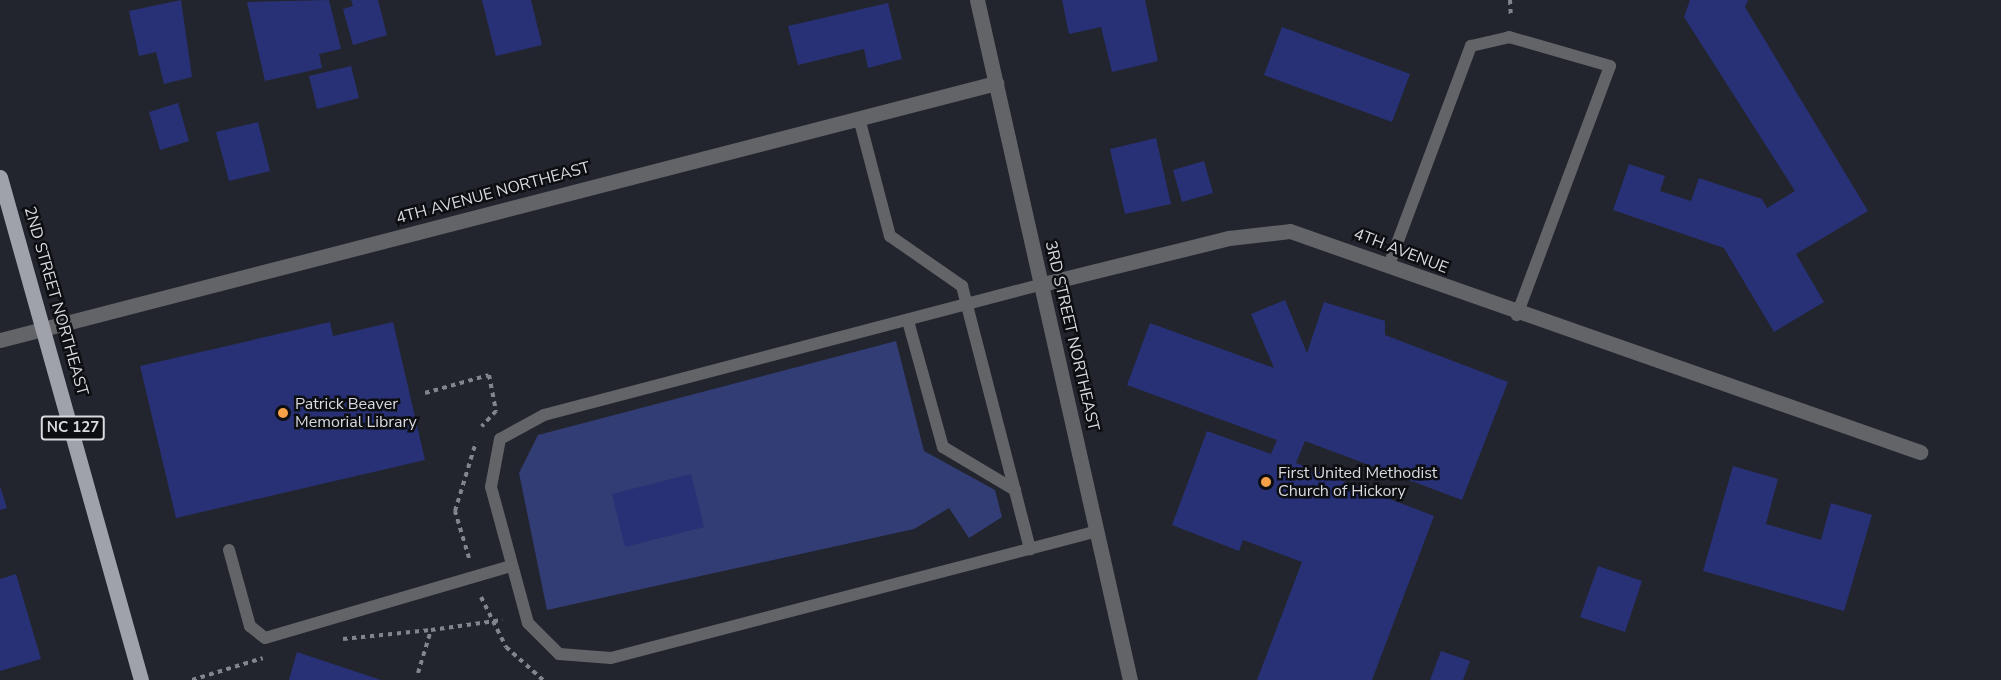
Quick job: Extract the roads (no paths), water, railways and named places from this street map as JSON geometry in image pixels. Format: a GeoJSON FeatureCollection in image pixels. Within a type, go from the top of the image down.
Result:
{"type":"FeatureCollection","features":[{"type":"Feature","properties":{"kind":"main road","name":"2ND STREET NORTHEAST"},"geometry":{"type":"LineString","coordinates":[[0,177],[46,328],[141,680]]}},
{"type":"Feature","properties":{"kind":"street","name":"3RD STREET NORTHEAST"},"geometry":{"type":"LineString","coordinates":[[977,0],[1043,284],[1130,680]]}},
{"type":"Feature","properties":{"kind":"street","name":"4TH AVENUE NORTHEAST"},"geometry":{"type":"LineString","coordinates":[[0,340],[996,83]]}},
{"type":"Feature","properties":{"kind":"street","name":"4TH AVENUE"},"geometry":{"type":"LineString","coordinates":[[1043,284],[1269,231],[1310,236],[1517,315],[1739,386],[1920,452]]}},
{"type":"Feature","properties":{"kind":"lane"},"geometry":{"type":"LineString","coordinates":[[1389,265],[1471,46],[1509,37],[1610,66],[1517,315]]}},
{"type":"Feature","properties":{"kind":"lane"},"geometry":{"type":"LineString","coordinates":[[859,118],[890,236],[958,279],[968,304],[1030,549]]}},
{"type":"Feature","properties":{"kind":"lane"},"geometry":{"type":"LineString","coordinates":[[1043,284],[544,415],[500,438],[491,488],[528,623],[559,654],[611,658],[1098,531]]}},
{"type":"Feature","properties":{"kind":"lane"},"geometry":{"type":"LineString","coordinates":[[908,321],[943,447],[1015,490]]}},
{"type":"Feature","properties":{"kind":"lane"},"geometry":{"type":"LineString","coordinates":[[229,550],[250,626],[265,638],[512,566]]}},
{"type":"Feature","properties":{"kind":"place","name":"Patrick Beaver Memorial Library"},"geometry":{"type":"Point","coordinates":[283,413]}},
{"type":"Feature","properties":{"kind":"place","name":"First United Methodist Church of Hickory"},"geometry":{"type":"Point","coordinates":[1266,482]}}]}
